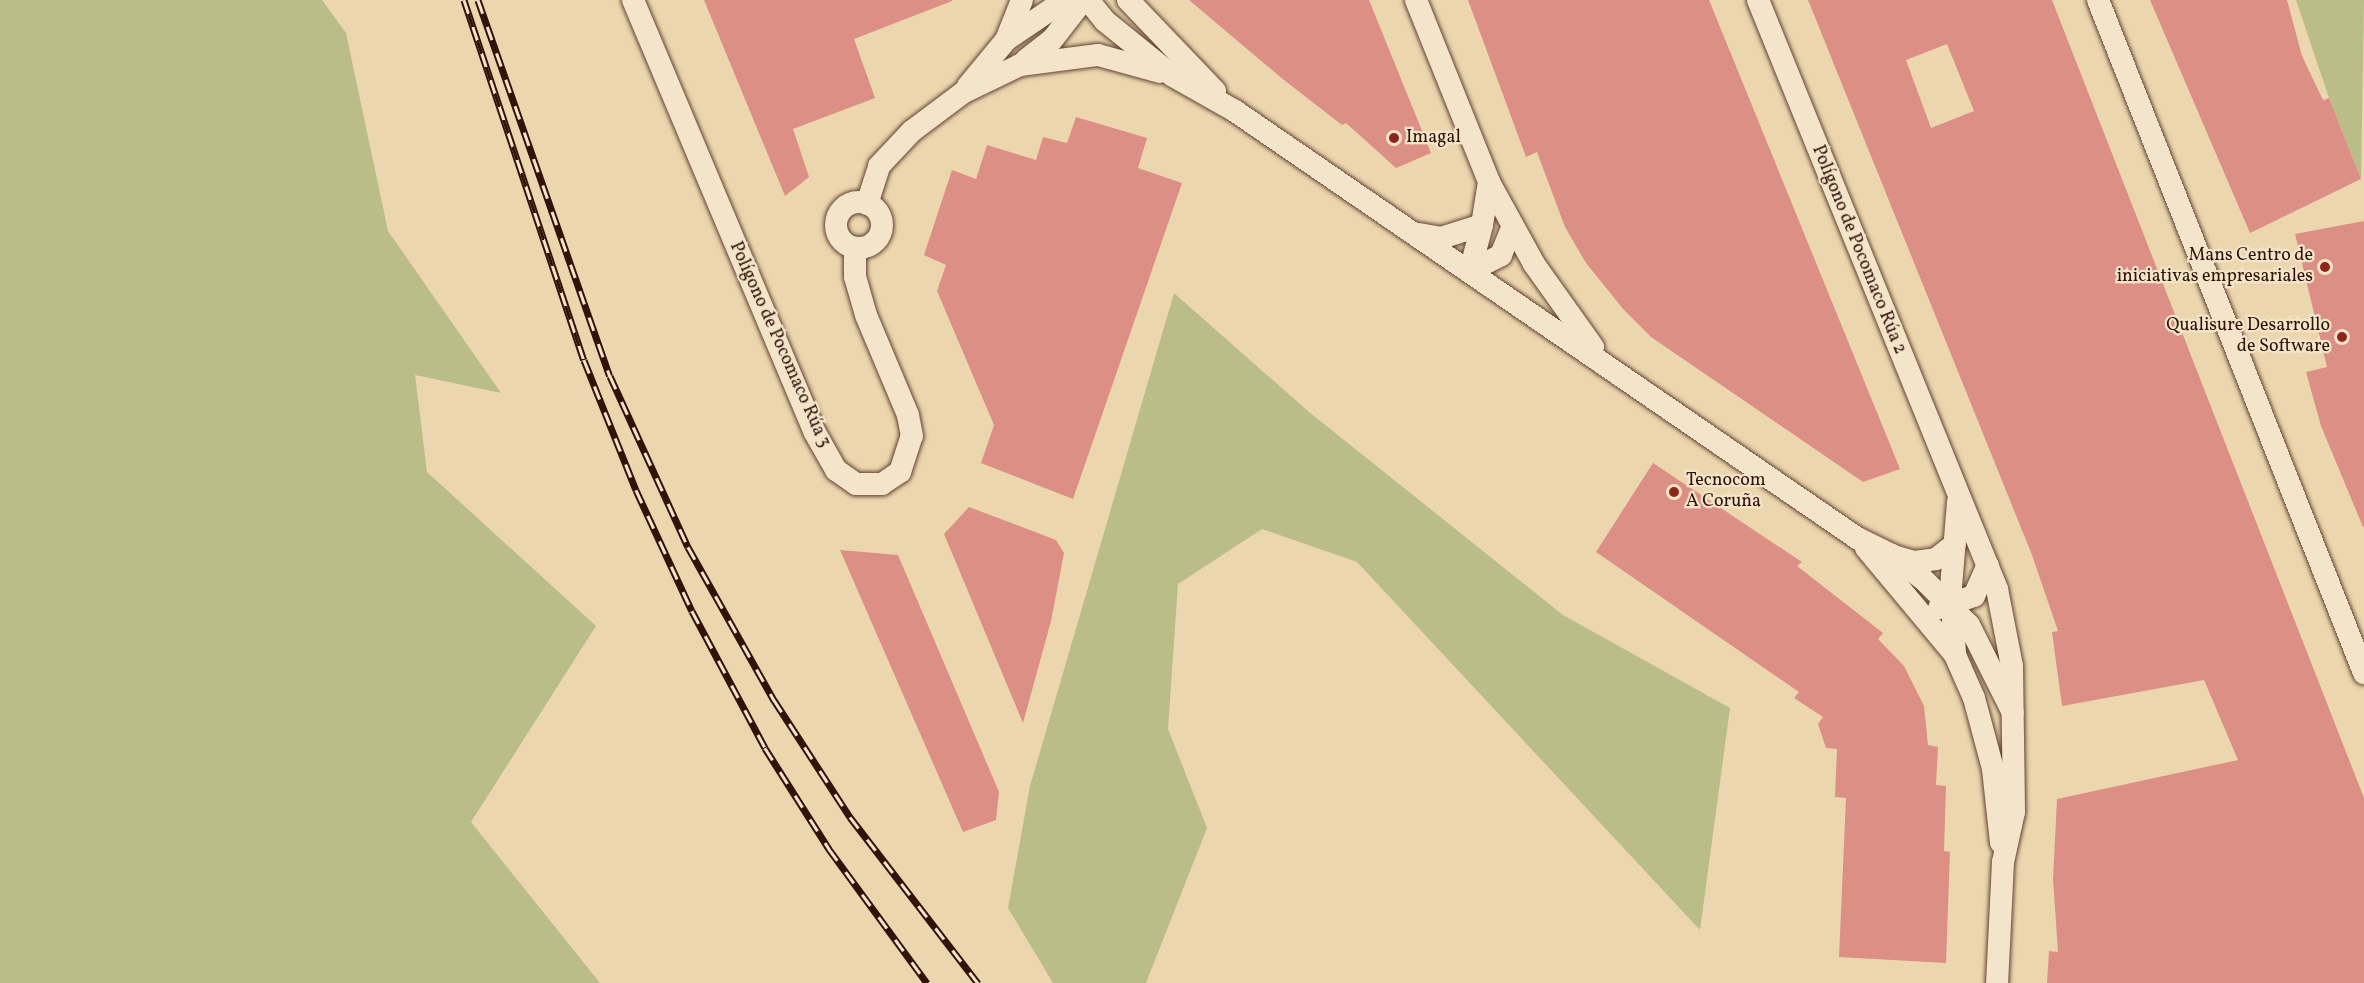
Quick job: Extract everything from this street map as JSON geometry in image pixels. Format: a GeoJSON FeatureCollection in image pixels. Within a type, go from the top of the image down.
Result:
{"type":"FeatureCollection","features":[{"type":"Feature","properties":{"kind":"street","name":"Polígono de Pocomaco Rúa 3"},"geometry":{"type":"LineString","coordinates":[[633,0],[814,430],[836,470],[856,484],[882,484],[900,472],[912,436],[908,415],[866,315],[855,277],[855,249]]}},
{"type":"Feature","properties":{"kind":"street"},"geometry":{"type":"LineString","coordinates":[[1006,40],[1022,0]]}},
{"type":"Feature","properties":{"kind":"street"},"geometry":{"type":"LineString","coordinates":[[964,92],[1006,40],[1065,0]]}},
{"type":"Feature","properties":{"kind":"street"},"geometry":{"type":"LineString","coordinates":[[867,204],[879,166],[912,131],[964,92],[1020,65],[1052,40],[1083,0]]}},
{"type":"Feature","properties":{"kind":"street"},"geometry":{"type":"LineString","coordinates":[[1088,0],[1106,21],[1177,66]]}},
{"type":"Feature","properties":{"kind":"street"},"geometry":{"type":"LineString","coordinates":[[1099,0],[1177,66],[1235,111],[1857,538],[1892,555],[1915,562],[1936,559],[1955,544]]}},
{"type":"Feature","properties":{"kind":"street"},"geometry":{"type":"LineString","coordinates":[[1128,0],[1177,66]]}},
{"type":"Feature","properties":{"kind":"street"},"geometry":{"type":"LineString","coordinates":[[1416,0],[1489,182],[1558,303],[1602,361]]}},
{"type":"Feature","properties":{"kind":"street","name":"Polígono de Pocomaco Rúa 2"},"geometry":{"type":"LineString","coordinates":[[1758,0],[1959,500],[1988,565],[2007,630],[2013,713],[2014,812],[2003,862]]}},
{"type":"Feature","properties":{"kind":"street"},"geometry":{"type":"LineString","coordinates":[[2098,0],[2364,673]]}},
{"type":"Feature","properties":{"kind":"street"},"geometry":{"type":"LineString","coordinates":[[1020,65],[1098,55],[1177,66]]}},
{"type":"Feature","properties":{"kind":"street"},"geometry":{"type":"LineString","coordinates":[[1470,271],[1482,225],[1489,182]]}},
{"type":"Feature","properties":{"kind":"street"},"geometry":{"type":"LineString","coordinates":[[867,204],[880,215],[882,229],[878,240],[855,249],[843,243],[837,218],[844,207],[867,204]]}},
{"type":"Feature","properties":{"kind":"street"},"geometry":{"type":"LineString","coordinates":[[1416,234],[1441,237],[1482,225]]}},
{"type":"Feature","properties":{"kind":"street"},"geometry":{"type":"LineString","coordinates":[[1470,271],[1501,255],[1513,226]]}},
{"type":"Feature","properties":{"kind":"street","name":"Polígono de Pocomaco Rúa 2"},"geometry":{"type":"LineString","coordinates":[[1955,656],[1952,606],[1959,500]]}},
{"type":"Feature","properties":{"kind":"street"},"geometry":{"type":"LineString","coordinates":[[1857,538],[1914,602],[1955,656],[1974,698],[1993,769],[2003,862],[1997,983]]}},
{"type":"Feature","properties":{"kind":"street"},"geometry":{"type":"LineString","coordinates":[[1892,555],[1952,606],[1983,648],[2013,713]]}},
{"type":"Feature","properties":{"kind":"street"},"geometry":{"type":"LineString","coordinates":[[1914,602],[1952,606],[1974,596],[1988,565]]}},
{"type":"Feature","properties":{"kind":"green space"},"geometry":{"type":"Polygon","coordinates":[[[0,0],[322,0],[346,33],[388,231],[501,393],[415,375],[427,472],[596,626],[471,822],[600,983],[0,983],[0,0]]]}},
{"type":"Feature","properties":{"kind":"green space"},"geometry":{"type":"Polygon","coordinates":[[[2296,0],[2364,0],[2361,179],[2329,98],[2296,0]]]}},
{"type":"Feature","properties":{"kind":"green space"},"geometry":{"type":"Polygon","coordinates":[[[1174,293],[1309,412],[1563,615],[1730,708],[1700,930],[1357,562],[1262,529],[1178,584],[1168,729],[1207,828],[1146,983],[1053,983],[1008,908],[1030,786],[1174,293]]]}},
{"type":"Feature","properties":{"kind":"building"},"geometry":{"type":"Polygon","coordinates":[[[704,0],[952,1],[854,39],[875,98],[793,129],[809,177],[785,196],[704,0]]]}},
{"type":"Feature","properties":{"kind":"building"},"geometry":{"type":"Polygon","coordinates":[[[1189,0],[1369,0],[1431,153],[1396,168],[1346,123],[1342,125],[1284,80],[1189,0]]]}},
{"type":"Feature","properties":{"kind":"building"},"geometry":{"type":"Polygon","coordinates":[[[1468,0],[1709,0],[1900,469],[1863,482],[1651,337],[1624,310],[1586,263],[1565,227],[1537,152],[1526,157],[1468,0]]]}},
{"type":"Feature","properties":{"kind":"building"},"geometry":{"type":"Polygon","coordinates":[[[1808,0],[2052,0],[2364,798],[2364,983],[2047,983],[2049,951],[2058,952],[2053,879],[2057,799],[2238,760],[2204,680],[2062,706],[2052,632],[2058,631],[2032,555],[1808,0]],[[1947,44],[1906,60],[1931,128],[1974,111],[1947,44]]]}},
{"type":"Feature","properties":{"kind":"building"},"geometry":{"type":"Polygon","coordinates":[[[2150,0],[2287,0],[2302,56],[2323,100],[2329,98],[2361,179],[2250,233],[2150,0]]]}},
{"type":"Feature","properties":{"kind":"building"},"geometry":{"type":"Polygon","coordinates":[[[1076,117],[1147,138],[1138,168],[1182,183],[1073,499],[981,463],[994,425],[937,291],[946,265],[924,255],[952,170],[976,179],[987,145],[1036,160],[1043,137],[1067,143],[1076,117]]]}},
{"type":"Feature","properties":{"kind":"building"},"geometry":{"type":"Polygon","coordinates":[[[2364,221],[2363,527],[2321,426],[2306,372],[2327,367],[2295,234],[2364,221]]]}},
{"type":"Feature","properties":{"kind":"building"},"geometry":{"type":"Polygon","coordinates":[[[1653,463],[1802,562],[1797,566],[1883,633],[1878,639],[1904,666],[1924,706],[1928,745],[1938,747],[1936,785],[1946,786],[1944,851],[1950,852],[1946,963],[1839,957],[1846,798],[1835,797],[1837,749],[1826,748],[1818,724],[1823,717],[1794,698],[1799,692],[1596,552],[1653,463]]]}},
{"type":"Feature","properties":{"kind":"building"},"geometry":{"type":"Polygon","coordinates":[[[969,507],[1056,540],[1064,553],[1051,621],[1023,723],[944,534],[969,507]]]}},
{"type":"Feature","properties":{"kind":"building"},"geometry":{"type":"Polygon","coordinates":[[[840,550],[898,555],[999,792],[996,820],[963,832],[840,550]]]}},
{"type":"Feature","properties":{"kind":"railway"},"geometry":{"type":"LineString","coordinates":[[464,0],[584,360],[636,490],[692,611],[765,748],[829,849],[927,983]]}},
{"type":"Feature","properties":{"kind":"railway"},"geometry":{"type":"LineString","coordinates":[[478,0],[610,376],[688,547],[774,700],[850,817],[978,983]]}},
{"type":"Feature","properties":{"kind":"place","name":"Imagal"},"geometry":{"type":"Point","coordinates":[1394,138]}},
{"type":"Feature","properties":{"kind":"place","name":"Mans Centro de iniciativas empresariales"},"geometry":{"type":"Point","coordinates":[2325,267]}},
{"type":"Feature","properties":{"kind":"place","name":"Qualisure Desarrollo de Software"},"geometry":{"type":"Point","coordinates":[2342,337]}},
{"type":"Feature","properties":{"kind":"place","name":"Tecnocom A Coruña"},"geometry":{"type":"Point","coordinates":[1674,492]}}]}
